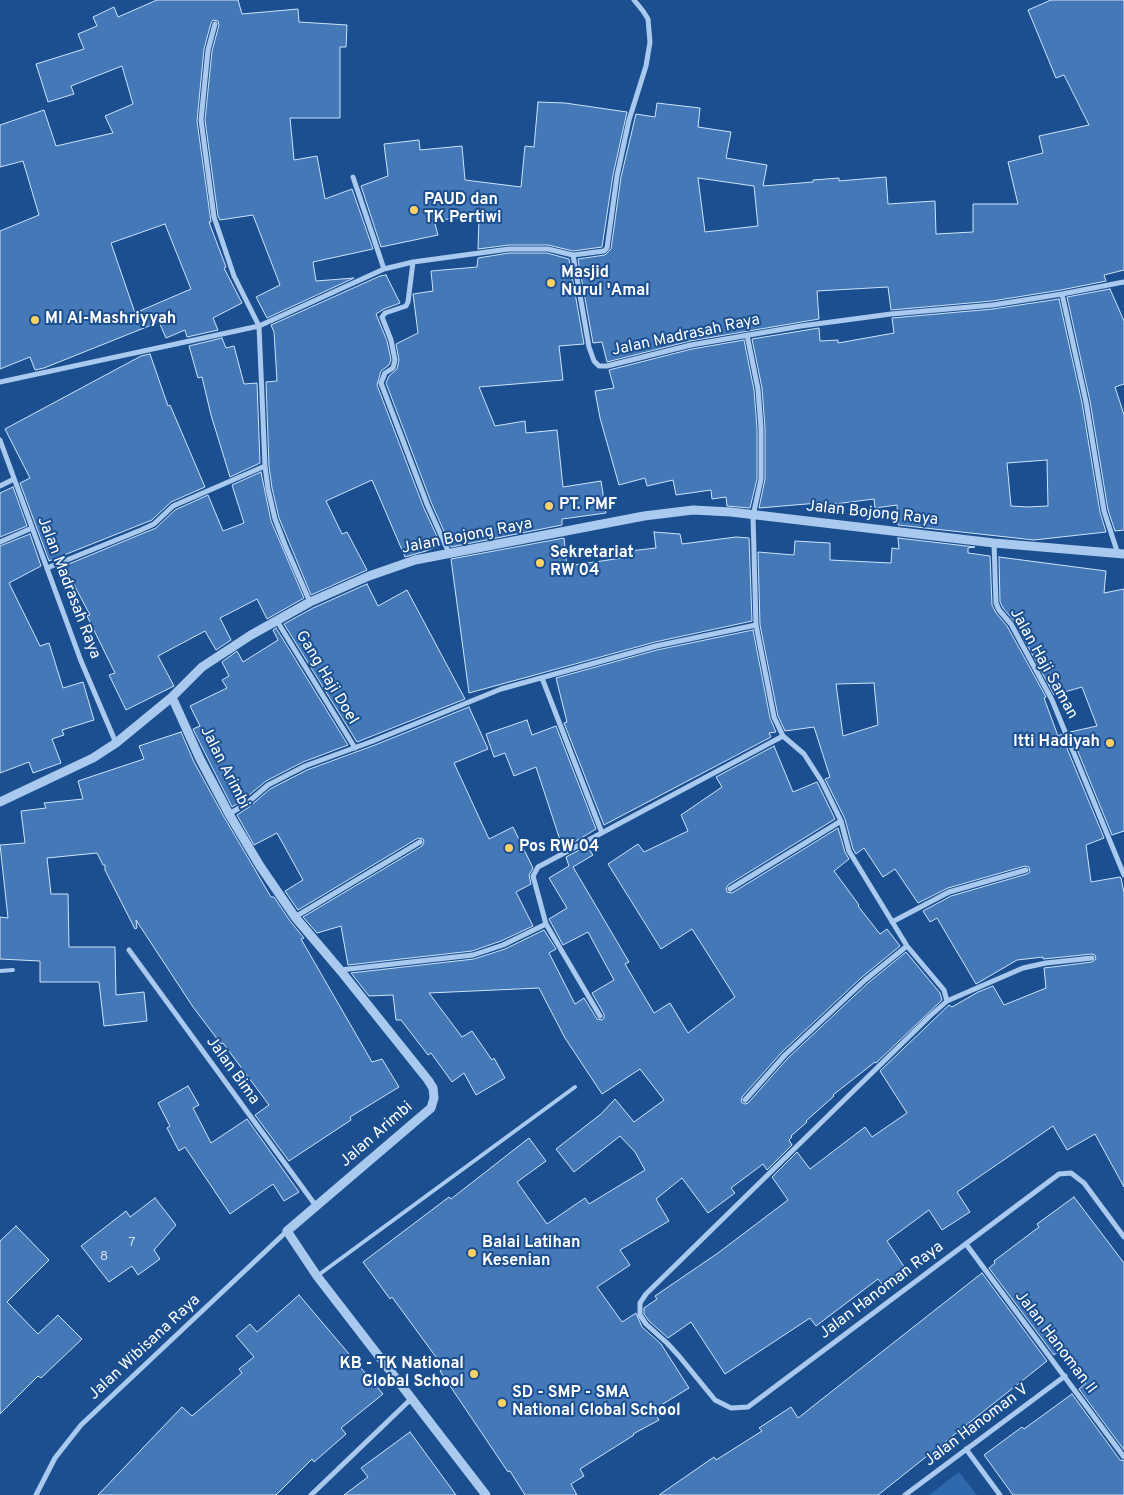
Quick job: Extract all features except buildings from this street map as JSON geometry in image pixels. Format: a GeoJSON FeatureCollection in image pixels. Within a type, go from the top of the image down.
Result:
{"type":"FeatureCollection","features":[{"type":"Feature","properties":{"kind":"street"},"geometry":{"type":"LineString","coordinates":[[0,382],[258,326],[384,269],[413,262],[509,249],[548,249],[573,255],[604,251],[607,248],[617,176],[629,120],[646,66],[650,42],[648,19],[634,0]]}},
{"type":"Feature","properties":{"kind":"street"},"geometry":{"type":"LineString","coordinates":[[215,24],[208,50],[201,120],[214,217],[234,276],[258,326],[265,466],[268,489],[275,519],[310,602]]}},
{"type":"Feature","properties":{"kind":"street"},"geometry":{"type":"LineString","coordinates":[[353,177],[384,269]]}},
{"type":"Feature","properties":{"kind":"street","name":"Jalan Madrasah Raya"},"geometry":{"type":"LineString","coordinates":[[573,255],[589,347],[594,361],[599,366],[608,366],[691,345],[801,326],[890,314],[994,304],[1124,282]]}},
{"type":"Feature","properties":{"kind":"street"},"geometry":{"type":"LineString","coordinates":[[413,262],[406,306],[383,315],[383,321],[391,340],[395,360],[393,368],[385,373],[381,382],[427,504],[449,553]]}},
{"type":"Feature","properties":{"kind":"street"},"geometry":{"type":"LineString","coordinates":[[1062,294],[1086,402],[1104,511],[1121,554]]}},
{"type":"Feature","properties":{"kind":"street"},"geometry":{"type":"LineString","coordinates":[[747,335],[758,389],[761,428],[761,478],[753,516],[756,625],[774,717],[784,736],[804,754],[822,782],[841,821],[849,851],[907,946],[944,990],[947,1001],[1023,968],[1046,963],[1092,958]]}},
{"type":"Feature","properties":{"kind":"street","name":"Jalan Madrasah Raya"},"geometry":{"type":"LineString","coordinates":[[0,440],[81,661],[116,743]]}},
{"type":"Feature","properties":{"kind":"street"},"geometry":{"type":"LineString","coordinates":[[47,568],[154,524],[173,506],[265,466]]}},
{"type":"Feature","properties":{"kind":"street"},"geometry":{"type":"LineString","coordinates":[[0,486],[14,479]]}},
{"type":"Feature","properties":{"kind":"street","name":"Jalan Bojong Raya"},"geometry":{"type":"LineString","coordinates":[[0,802],[92,758],[116,743],[172,697],[202,667],[276,620],[310,602],[369,576],[415,560],[644,516],[694,510],[1121,554]]}},
{"type":"Feature","properties":{"kind":"street"},"geometry":{"type":"LineString","coordinates":[[0,542],[32,528]]}},
{"type":"Feature","properties":{"kind":"street","name":"Jalan Haji Saman"},"geometry":{"type":"LineString","coordinates":[[994,542],[996,603],[999,610],[1011,624],[1052,700],[1124,876]]}},
{"type":"Feature","properties":{"kind":"street","name":"Gang Haji Doel"},"geometry":{"type":"LineString","coordinates":[[276,620],[355,748]]}},
{"type":"Feature","properties":{"kind":"street"},"geometry":{"type":"LineString","coordinates":[[229,814],[246,804],[281,777],[501,689],[656,646],[756,625]]}},
{"type":"Feature","properties":{"kind":"street"},"geometry":{"type":"LineString","coordinates":[[542,678],[602,833]]}},
{"type":"Feature","properties":{"kind":"street","name":"Jalan Arimbi"},"geometry":{"type":"LineString","coordinates":[[172,697],[200,759],[229,814],[260,866],[295,917],[340,970],[433,1088],[434,1098],[430,1108],[287,1232]]}},
{"type":"Feature","properties":{"kind":"street"},"geometry":{"type":"LineString","coordinates":[[600,1016],[546,924],[533,876],[538,867],[784,736]]}},
{"type":"Feature","properties":{"kind":"street"},"geometry":{"type":"LineString","coordinates":[[730,889],[841,821]]}},
{"type":"Feature","properties":{"kind":"street"},"geometry":{"type":"LineString","coordinates":[[295,917],[420,842]]}},
{"type":"Feature","properties":{"kind":"street"},"geometry":{"type":"LineString","coordinates":[[892,922],[949,892],[1026,870]]}},
{"type":"Feature","properties":{"kind":"street"},"geometry":{"type":"LineString","coordinates":[[340,970],[473,955],[503,945],[546,924]]}},
{"type":"Feature","properties":{"kind":"street"},"geometry":{"type":"LineString","coordinates":[[745,1100],[785,1055],[865,980],[907,946]]}},
{"type":"Feature","properties":{"kind":"street","name":"Jalan Bima"},"geometry":{"type":"LineString","coordinates":[[129,950],[316,1206]]}},
{"type":"Feature","properties":{"kind":"street","name":"Jalan Hanoman Raya"},"geometry":{"type":"LineString","coordinates":[[947,1001],[646,1294],[640,1303],[640,1315],[646,1324],[667,1343],[715,1400],[731,1408],[748,1407],[1059,1174],[1071,1174],[1084,1183],[1124,1237]]}},
{"type":"Feature","properties":{"kind":"street"},"geometry":{"type":"LineString","coordinates":[[287,1232],[317,1276],[486,1495]]}},
{"type":"Feature","properties":{"kind":"street","name":"Jalan Wibisana Raya"},"geometry":{"type":"LineString","coordinates":[[36,1495],[55,1458],[82,1425],[287,1232]]}},
{"type":"Feature","properties":{"kind":"street","name":"Jalan Hanoman II"},"geometry":{"type":"LineString","coordinates":[[966,1244],[1124,1456]]}},
{"type":"Feature","properties":{"kind":"street","name":"Jalan Hanoman V"},"geometry":{"type":"LineString","coordinates":[[905,1495],[1064,1376]]}},
{"type":"Feature","properties":{"kind":"street"},"geometry":{"type":"LineString","coordinates":[[310,1495],[411,1399]]}},
{"type":"Feature","properties":{"kind":"street"},"geometry":{"type":"LineString","coordinates":[[966,1449],[1000,1495]]}},
{"type":"Feature","properties":{"kind":"lane"},"geometry":{"type":"LineString","coordinates":[[0,971],[13,970]]}},
{"type":"Feature","properties":{"kind":"lane"},"geometry":{"type":"LineString","coordinates":[[317,1276],[575,1087]]}},
{"type":"Feature","properties":{"kind":"shaded area"},"geometry":{"type":"Polygon","coordinates":[[[959,1472],[977,1495],[929,1495],[959,1472]]]}},
{"type":"Feature","properties":{"kind":"place","name":"PAUD dan TK Pertiwi"},"geometry":{"type":"Point","coordinates":[414,210]}},
{"type":"Feature","properties":{"kind":"place","name":"Masjid Nurul 'Amal"},"geometry":{"type":"Point","coordinates":[551,283]}},
{"type":"Feature","properties":{"kind":"place","name":"MI Al-Mashriyyah"},"geometry":{"type":"Point","coordinates":[35,320]}},
{"type":"Feature","properties":{"kind":"place","name":"PT. PMF"},"geometry":{"type":"Point","coordinates":[549,506]}},
{"type":"Feature","properties":{"kind":"place","name":"Sekretariat RW 04"},"geometry":{"type":"Point","coordinates":[540,563]}},
{"type":"Feature","properties":{"kind":"place","name":"Itti Hadiyah"},"geometry":{"type":"Point","coordinates":[1110,743]}},
{"type":"Feature","properties":{"kind":"place","name":"Pos RW 04"},"geometry":{"type":"Point","coordinates":[509,848]}},
{"type":"Feature","properties":{"kind":"place","name":"Balai Latihan Kesenian"},"geometry":{"type":"Point","coordinates":[472,1253]}},
{"type":"Feature","properties":{"kind":"place","name":"KB - TK National Global School"},"geometry":{"type":"Point","coordinates":[474,1374]}},
{"type":"Feature","properties":{"kind":"place","name":"SD - SMP - SMA National Global School"},"geometry":{"type":"Point","coordinates":[502,1403]}}]}
